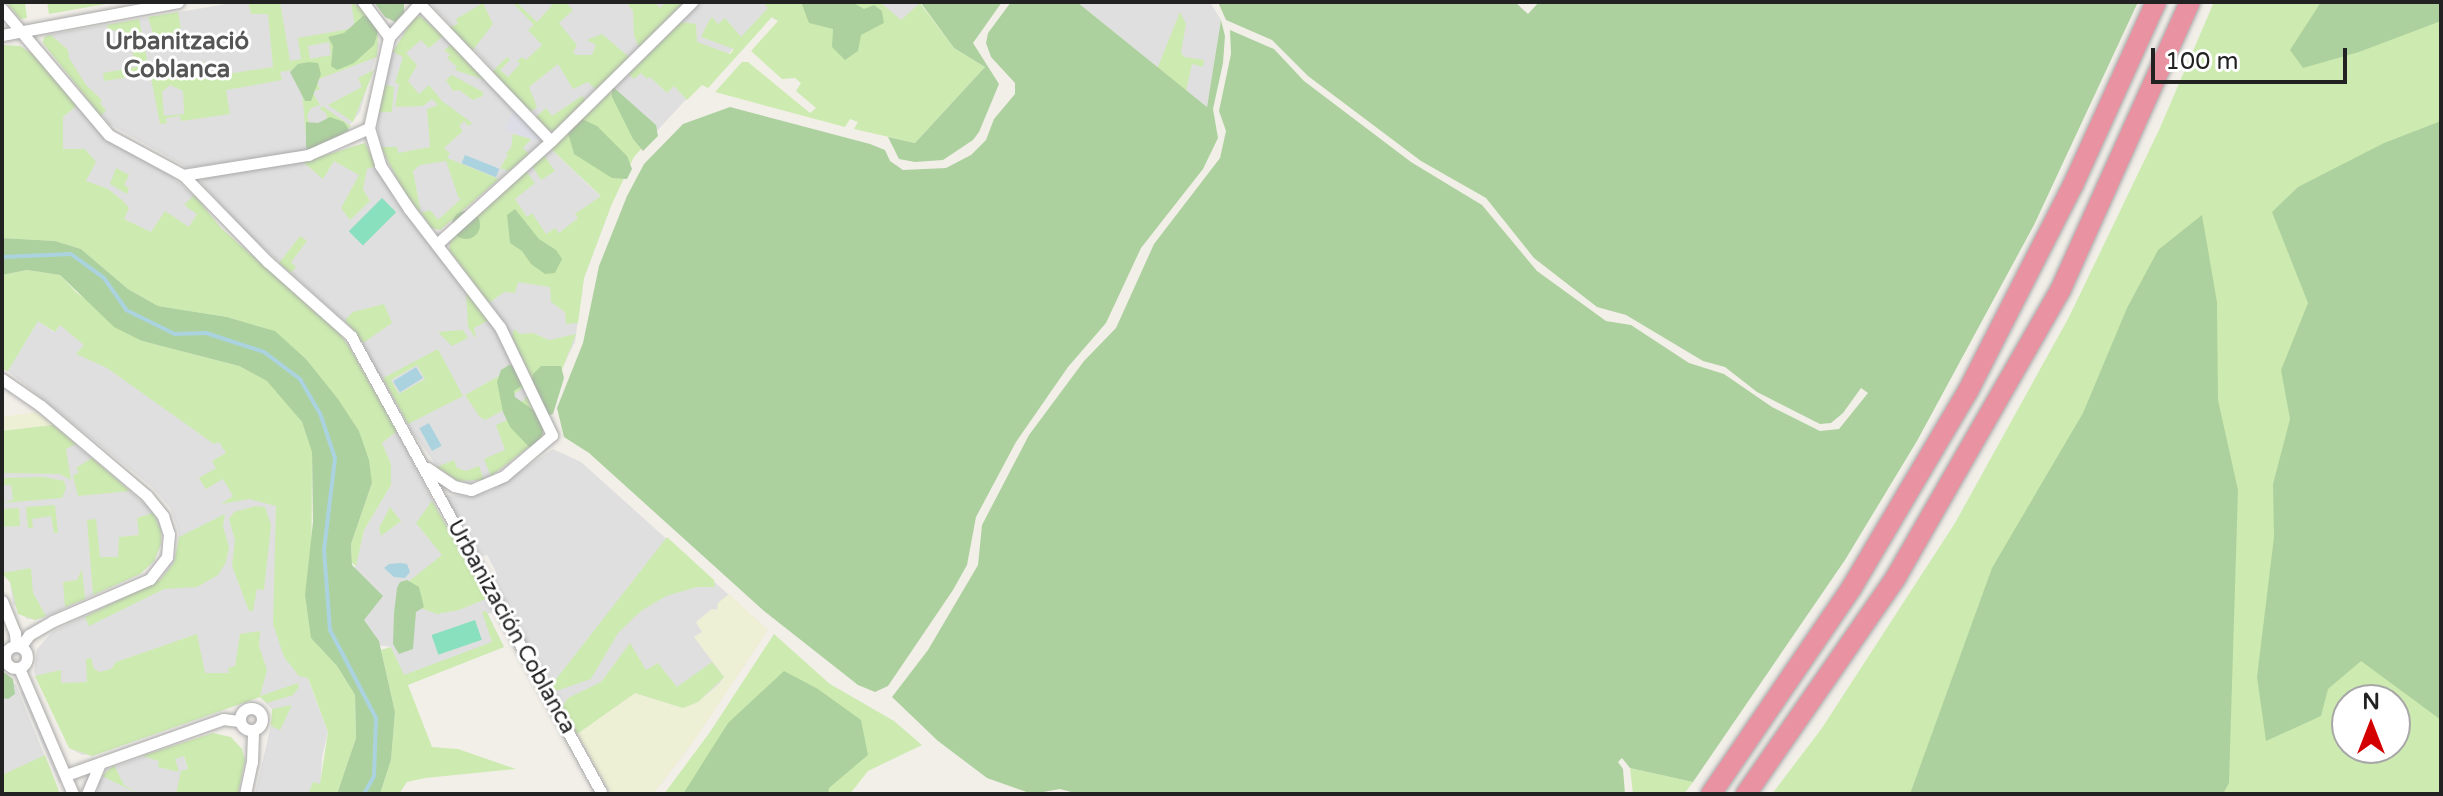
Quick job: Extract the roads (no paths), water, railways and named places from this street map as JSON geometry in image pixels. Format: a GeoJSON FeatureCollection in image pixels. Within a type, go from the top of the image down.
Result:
{"type":"FeatureCollection","features":[{"type":"Feature","properties":{"kind":"highway"},"geometry":{"type":"LineString","coordinates":[[1711,794],[1852,587],[1968,391],[2073,185],[2156,2]]}},
{"type":"Feature","properties":{"kind":"highway"},"geometry":{"type":"LineString","coordinates":[[1746,794],[1896,577],[2060,291],[2190,2]]}},
{"type":"Feature","properties":{"kind":"street"},"geometry":{"type":"LineString","coordinates":[[2,35],[178,2]]}},
{"type":"Feature","properties":{"kind":"street"},"geometry":{"type":"LineString","coordinates":[[363,2],[389,37],[420,3],[551,141]]}},
{"type":"Feature","properties":{"kind":"street"},"geometry":{"type":"LineString","coordinates":[[438,243],[551,141],[692,2]]}},
{"type":"Feature","properties":{"kind":"street","name":"Urbanización Coblanca"},"geometry":{"type":"LineString","coordinates":[[2,9],[109,135],[183,175],[268,262],[351,336],[601,792]]}},
{"type":"Feature","properties":{"kind":"street","name":"Urbanización Coblanca"},"geometry":{"type":"LineString","coordinates":[[389,37],[369,128],[380,165],[500,327],[552,435],[504,476],[471,490],[454,486],[421,462]]}},
{"type":"Feature","properties":{"kind":"street"},"geometry":{"type":"LineString","coordinates":[[183,175],[308,155],[369,128]]}},
{"type":"Feature","properties":{"kind":"street"},"geometry":{"type":"LineString","coordinates":[[2,379],[41,406],[147,496],[163,516],[169,534],[167,557],[150,579],[53,621],[29,635],[18,646],[5,651],[3,660],[10,667],[19,668],[26,662],[27,653],[18,646],[2,601]]}},
{"type":"Feature","properties":{"kind":"street"},"geometry":{"type":"LineString","coordinates":[[19,668],[73,794]]}},
{"type":"Feature","properties":{"kind":"street"},"geometry":{"type":"LineString","coordinates":[[239,721],[242,711],[256,709],[262,721],[253,731],[252,762],[245,794]]}},
{"type":"Feature","properties":{"kind":"street"},"geometry":{"type":"LineString","coordinates":[[66,775],[223,719],[239,721],[246,730],[253,731]]}},
{"type":"Feature","properties":{"kind":"street"},"geometry":{"type":"LineString","coordinates":[[87,794],[101,763]]}},
{"type":"Feature","properties":{"kind":"water"},"geometry":{"type":"Polygon","coordinates":[[[465,155],[499,169],[496,177],[462,163],[465,155]]]}},
{"type":"Feature","properties":{"kind":"water"},"geometry":{"type":"Polygon","coordinates":[[[416,367],[423,378],[400,392],[393,381],[416,367]]]}},
{"type":"Feature","properties":{"kind":"water"},"geometry":{"type":"Polygon","coordinates":[[[429,423],[442,446],[432,451],[419,428],[429,423]]]}},
{"type":"Feature","properties":{"kind":"water"},"geometry":{"type":"Polygon","coordinates":[[[389,564],[407,564],[410,572],[405,578],[394,577],[384,568],[389,564]]]}},
{"type":"Feature","properties":{"kind":"waterway"},"geometry":{"type":"LineString","coordinates":[[2,257],[71,254],[104,278],[126,310],[175,334],[206,333],[264,352],[300,379],[320,413],[335,458],[324,550],[330,630],[376,718],[374,776],[364,794]]}},
{"type":"Feature","properties":{"kind":"district","name":"Urbanització Coblanca"},"geometry":{"type":"Point","coordinates":[177,56]}}]}
